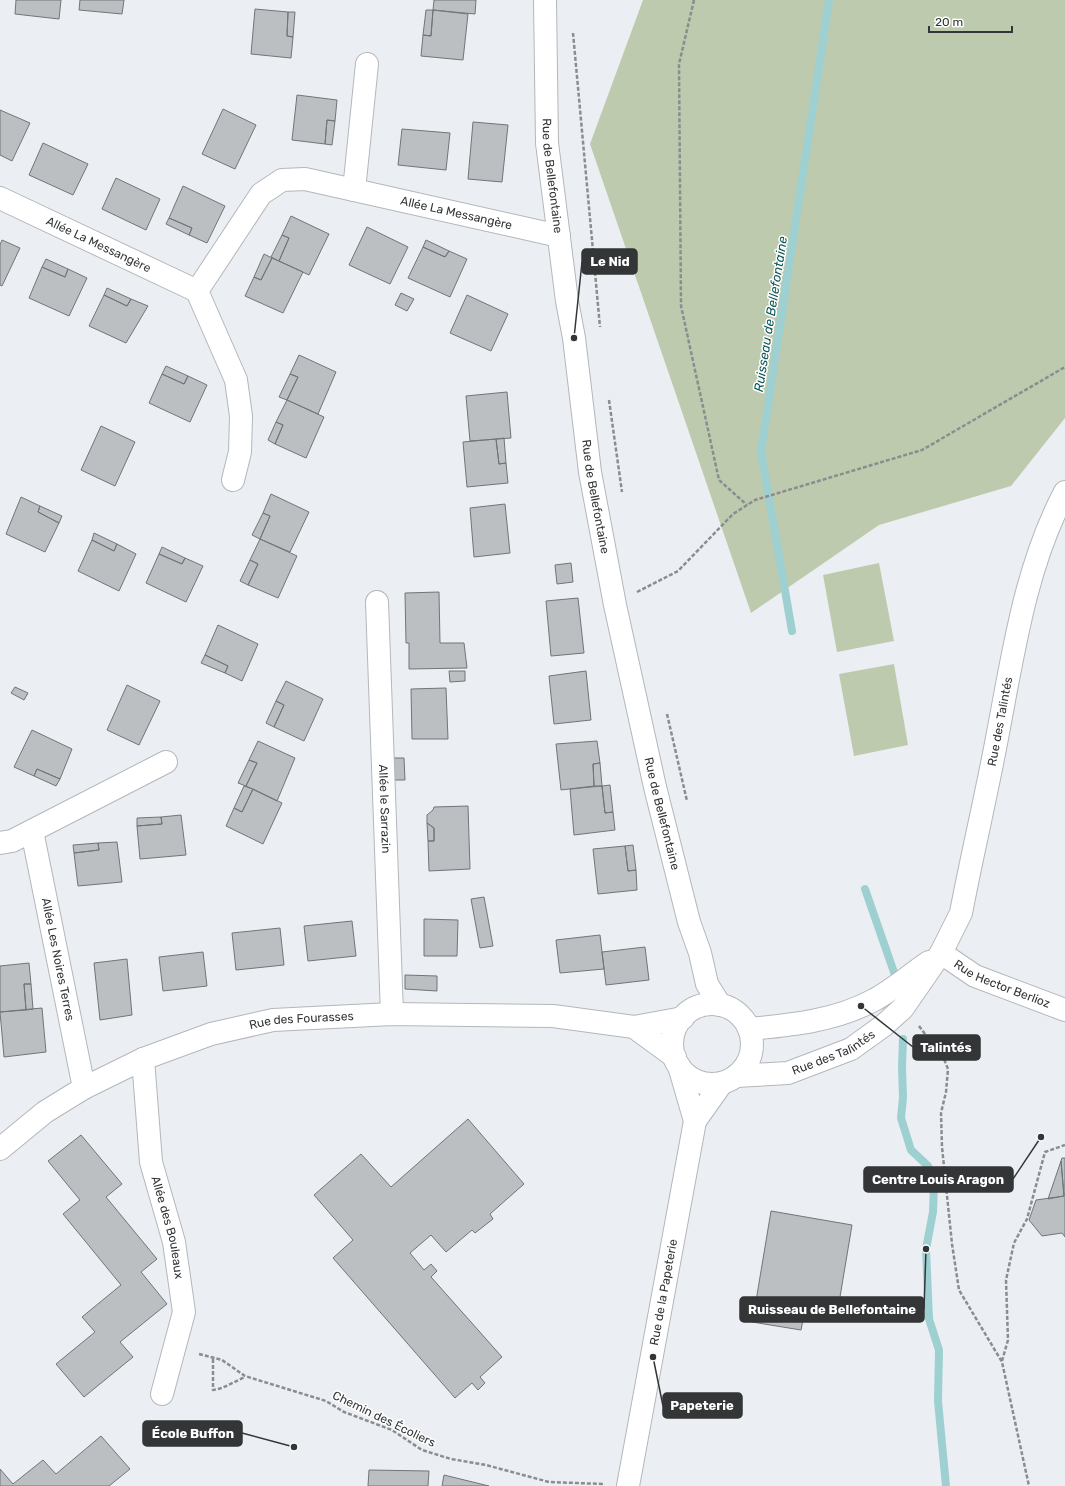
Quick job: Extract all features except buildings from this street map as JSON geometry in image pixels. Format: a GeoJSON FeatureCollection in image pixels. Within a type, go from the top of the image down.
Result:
{"type":"FeatureCollection","features":[{"type":"Feature","properties":{"kind":"street","name":"Rue de Bellefontaine"},"geometry":{"type":"LineString","coordinates":[[545,0],[547,143],[574,338],[590,472],[615,605],[655,787],[689,922],[700,953],[707,984],[720,1005]]}},
{"type":"Feature","properties":{"kind":"street"},"geometry":{"type":"LineString","coordinates":[[354,190],[367,64]]}},
{"type":"Feature","properties":{"kind":"street","name":"Allée La Messangère"},"geometry":{"type":"LineString","coordinates":[[0,198],[197,291],[261,194],[282,180],[305,179],[559,236]]}},
{"type":"Feature","properties":{"kind":"street"},"geometry":{"type":"LineString","coordinates":[[197,291],[236,380],[241,416],[240,452],[233,480]]}},
{"type":"Feature","properties":{"kind":"street","name":"Rue des Talintés"},"geometry":{"type":"LineString","coordinates":[[729,1080],[788,1074],[851,1049],[884,1026],[903,1008],[941,953],[961,913],[1016,639],[1033,570],[1044,537],[1065,492]]}},
{"type":"Feature","properties":{"kind":"street","name":"Allée le Sarrazin"},"geometry":{"type":"LineString","coordinates":[[377,602],[392,1014]]}},
{"type":"Feature","properties":{"kind":"street"},"geometry":{"type":"LineString","coordinates":[[0,843],[12,841],[166,762]]}},
{"type":"Feature","properties":{"kind":"street","name":"Allée Les Noires Terres"},"geometry":{"type":"LineString","coordinates":[[32,831],[84,1088]]}},
{"type":"Feature","properties":{"kind":"street","name":"Rue des Talintés"},"geometry":{"type":"LineString","coordinates":[[750,1029],[809,1022],[861,1006],[889,990],[941,953]]}},
{"type":"Feature","properties":{"kind":"street","name":"Rue Hector Berlioz"},"geometry":{"type":"LineString","coordinates":[[941,953],[975,976],[1065,1010]]}},
{"type":"Feature","properties":{"kind":"street"},"geometry":{"type":"LineString","coordinates":[[677,1061],[673,1036],[707,984]]}},
{"type":"Feature","properties":{"kind":"street"},"geometry":{"type":"LineString","coordinates":[[720,1005],[732,1010],[742,1018],[750,1029],[752,1042],[751,1055],[745,1067],[729,1080],[710,1084],[698,1081],[687,1075],[677,1061],[634,1027],[687,1014],[704,1006],[720,1005]]}},
{"type":"Feature","properties":{"kind":"street","name":"Rue des Fourasses"},"geometry":{"type":"LineString","coordinates":[[0,1149],[45,1112],[84,1088],[142,1059],[211,1034],[273,1020],[392,1014],[553,1016],[634,1027]]}},
{"type":"Feature","properties":{"kind":"street","name":"Allée des Bouleaux"},"geometry":{"type":"LineString","coordinates":[[142,1059],[151,1162],[174,1242],[184,1312],[162,1394]]}},
{"type":"Feature","properties":{"kind":"street","name":"Rue de la Papeterie"},"geometry":{"type":"LineString","coordinates":[[677,1061],[695,1121]]}},
{"type":"Feature","properties":{"kind":"street","name":"Rue de la Papeterie"},"geometry":{"type":"LineString","coordinates":[[618,1485],[695,1121],[729,1080]]}},
{"type":"Feature","properties":{"kind":"path"},"geometry":{"type":"LineString","coordinates":[[694,0],[679,64],[681,306],[719,480],[747,505]]}},
{"type":"Feature","properties":{"kind":"path"},"geometry":{"type":"LineString","coordinates":[[573,32],[600,335]]}},
{"type":"Feature","properties":{"kind":"path"},"geometry":{"type":"LineString","coordinates":[[637,592],[678,571],[733,514],[755,500],[922,450],[1065,367]]}},
{"type":"Feature","properties":{"kind":"path"},"geometry":{"type":"LineString","coordinates":[[608,396],[622,495]]}},
{"type":"Feature","properties":{"kind":"path"},"geometry":{"type":"LineString","coordinates":[[635,586],[639,600]]}},
{"type":"Feature","properties":{"kind":"path"},"geometry":{"type":"LineString","coordinates":[[665,706],[688,805]]}},
{"type":"Feature","properties":{"kind":"path"},"geometry":{"type":"LineString","coordinates":[[914,1020],[925,1031],[944,1059],[948,1069],[946,1092],[941,1113],[942,1147],[952,1244],[959,1290],[1002,1362],[1029,1486]]}},
{"type":"Feature","properties":{"kind":"path"},"geometry":{"type":"LineString","coordinates":[[1002,1362],[1008,1340],[1006,1280],[1014,1243],[1027,1219],[1045,1152],[1065,1145]]}},
{"type":"Feature","properties":{"kind":"path"},"geometry":{"type":"LineString","coordinates":[[212,1359],[213,1390],[222,1388],[245,1376]]}},
{"type":"Feature","properties":{"kind":"path","name":"Chemin des Écoliers"},"geometry":{"type":"LineString","coordinates":[[222,1360],[245,1376],[326,1401],[344,1412],[392,1430],[422,1450],[451,1459],[486,1465],[549,1482],[618,1485]]}},
{"type":"Feature","properties":{"kind":"green space"},"geometry":{"type":"Polygon","coordinates":[[[643,0],[1065,0],[1065,418],[1011,486],[879,525],[751,613],[590,144],[643,0]]]}},
{"type":"Feature","properties":{"kind":"green space"},"geometry":{"type":"Polygon","coordinates":[[[879,563],[894,641],[837,652],[823,575],[879,563]]]}},
{"type":"Feature","properties":{"kind":"green space"},"geometry":{"type":"Polygon","coordinates":[[[894,664],[908,745],[854,756],[839,674],[894,664]]]}},
{"type":"Feature","properties":{"kind":"waterway","name":"Ruisseau de Bellefontaine"},"geometry":{"type":"LineString","coordinates":[[792,631],[761,452],[829,0]]}},
{"type":"Feature","properties":{"kind":"waterway","name":"Ruisseau de Bellefontaine"},"geometry":{"type":"LineString","coordinates":[[865,889],[896,978]]}},
{"type":"Feature","properties":{"kind":"waterway","name":"Ruisseau de Bellefontaine"},"geometry":{"type":"LineString","coordinates":[[903,1039],[903,1097],[901,1118],[911,1150],[928,1166],[934,1184],[933,1212],[926,1249],[929,1319],[939,1350],[938,1401],[946,1486]]}},
{"type":"Feature","properties":{"kind":"place","name":"Le Nid"},"geometry":{"type":"Point","coordinates":[574,338]}},
{"type":"Feature","properties":{"kind":"place","name":"Talintés"},"geometry":{"type":"Point","coordinates":[861,1006]}},
{"type":"Feature","properties":{"kind":"place","name":"Centre Louis Aragon"},"geometry":{"type":"Point","coordinates":[1041,1137]}},
{"type":"Feature","properties":{"kind":"place","name":"Ruisseau de Bellefontaine"},"geometry":{"type":"Point","coordinates":[926,1249]}},
{"type":"Feature","properties":{"kind":"place","name":"Papeterie"},"geometry":{"type":"Point","coordinates":[653,1357]}},
{"type":"Feature","properties":{"kind":"place","name":"École Buffon"},"geometry":{"type":"Point","coordinates":[294,1447]}}]}
